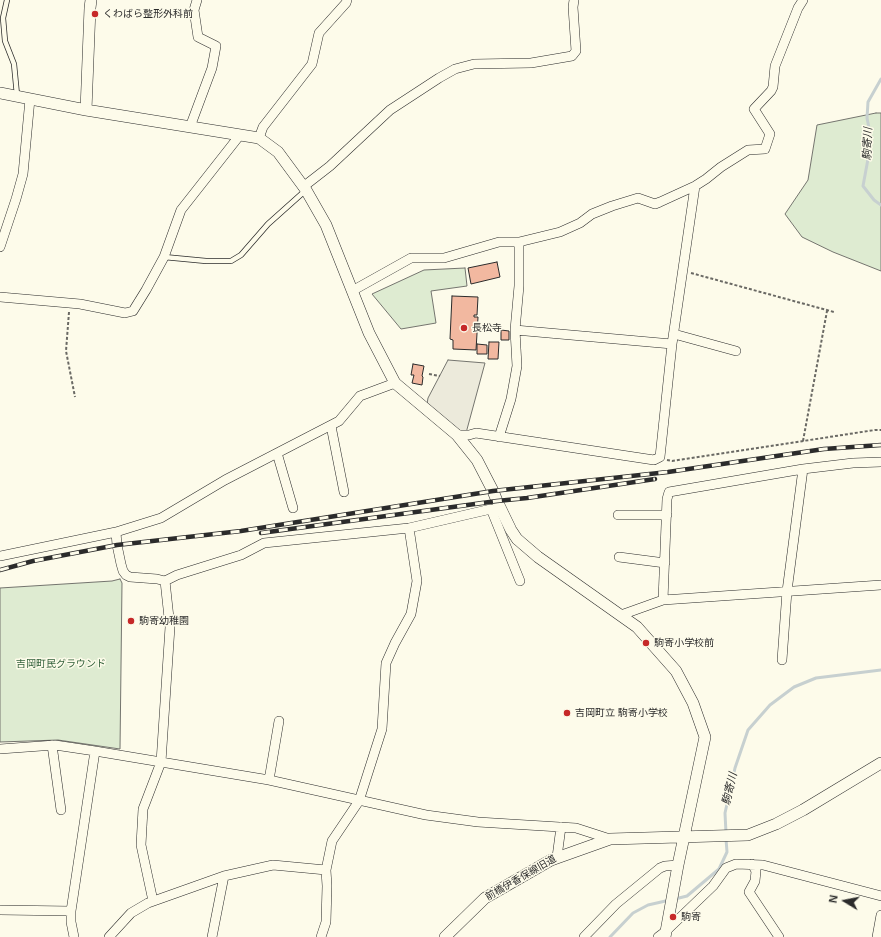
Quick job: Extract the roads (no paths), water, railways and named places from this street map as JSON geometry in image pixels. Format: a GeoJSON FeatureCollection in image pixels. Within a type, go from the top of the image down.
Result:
{"type":"FeatureCollection","features":[{"type":"Feature","properties":{"kind":"street"},"geometry":{"type":"LineString","coordinates":[[86,110],[91,0]]}},
{"type":"Feature","properties":{"kind":"street"},"geometry":{"type":"LineString","coordinates":[[190,127],[212,68],[216,46],[198,37],[194,10],[197,0]]}},
{"type":"Feature","properties":{"kind":"street"},"geometry":{"type":"LineString","coordinates":[[259,138],[263,127],[312,64],[319,33],[347,0]]}},
{"type":"Feature","properties":{"kind":"street"},"geometry":{"type":"LineString","coordinates":[[304,188],[390,110],[455,68],[474,64],[532,64],[572,56],[576,51],[573,7],[574,0]]}},
{"type":"Feature","properties":{"kind":"street"},"geometry":{"type":"LineString","coordinates":[[352,291],[411,258],[444,258],[499,242],[519,242],[560,232],[580,223],[592,214],[638,198],[655,204],[695,186],[748,150],[765,149],[770,134],[754,110],[773,87],[775,66],[802,0]]}},
{"type":"Feature","properties":{"kind":"street"},"geometry":{"type":"LineString","coordinates":[[0,93],[86,110],[259,138],[278,152],[304,188],[326,225],[369,333],[395,383],[457,435],[477,460],[511,530],[517,539],[538,557],[637,627],[676,671],[693,702],[705,737],[668,918],[663,935]]}},
{"type":"Feature","properties":{"kind":"street"},"geometry":{"type":"LineString","coordinates":[[0,247],[16,199],[22,174],[30,99]]}},
{"type":"Feature","properties":{"kind":"street"},"geometry":{"type":"LineString","coordinates":[[0,297],[80,304],[125,313],[133,311],[164,257],[181,210],[240,135]]}},
{"type":"Feature","properties":{"kind":"street"},"geometry":{"type":"LineString","coordinates":[[457,435],[469,435],[476,433],[654,460],[660,457],[672,344],[695,186]]}},
{"type":"Feature","properties":{"kind":"street"},"geometry":{"type":"LineString","coordinates":[[0,216],[10,218]]}},
{"type":"Feature","properties":{"kind":"street"},"geometry":{"type":"LineString","coordinates":[[499,437],[511,399],[517,366],[515,330],[519,286],[519,242]]}},
{"type":"Feature","properties":{"kind":"street"},"geometry":{"type":"LineString","coordinates":[[515,330],[672,344]]}},
{"type":"Feature","properties":{"kind":"street"},"geometry":{"type":"LineString","coordinates":[[674,334],[736,351]]}},
{"type":"Feature","properties":{"kind":"street"},"geometry":{"type":"LineString","coordinates":[[0,556],[116,532],[161,518],[225,480],[331,426],[339,421],[360,396],[395,383]]}},
{"type":"Feature","properties":{"kind":"street"},"geometry":{"type":"LineString","coordinates":[[331,426],[344,492]]}},
{"type":"Feature","properties":{"kind":"street"},"geometry":{"type":"LineString","coordinates":[[278,453],[293,508]]}},
{"type":"Feature","properties":{"kind":"street"},"geometry":{"type":"LineString","coordinates":[[663,600],[667,499],[669,492],[803,469],[853,463],[881,462]]}},
{"type":"Feature","properties":{"kind":"street"},"geometry":{"type":"LineString","coordinates":[[782,660],[788,592],[803,469]]}},
{"type":"Feature","properties":{"kind":"street"},"geometry":{"type":"LineString","coordinates":[[116,532],[121,564],[126,575],[130,577],[157,578],[165,581],[177,575],[241,555],[264,543],[409,528],[491,509],[520,581]]}},
{"type":"Feature","properties":{"kind":"street"},"geometry":{"type":"LineString","coordinates":[[618,515],[667,515]]}},
{"type":"Feature","properties":{"kind":"street"},"geometry":{"type":"LineString","coordinates":[[321,937],[326,922],[326,870],[332,841],[359,801],[382,729],[386,662],[411,614],[417,581],[409,528]]}},
{"type":"Feature","properties":{"kind":"street"},"geometry":{"type":"LineString","coordinates":[[505,543],[517,539]]}},
{"type":"Feature","properties":{"kind":"street"},"geometry":{"type":"LineString","coordinates":[[619,557],[665,563]]}},
{"type":"Feature","properties":{"kind":"street"},"geometry":{"type":"LineString","coordinates":[[153,901],[141,845],[143,809],[161,762],[170,627],[165,581]]}},
{"type":"Feature","properties":{"kind":"street"},"geometry":{"type":"LineString","coordinates":[[621,615],[663,600],[881,585]]}},
{"type":"Feature","properties":{"kind":"street"},"geometry":{"type":"LineString","coordinates":[[268,780],[279,720]]}},
{"type":"Feature","properties":{"kind":"street"},"geometry":{"type":"LineString","coordinates":[[0,749],[52,745],[95,751],[268,780],[426,815],[478,822],[576,828],[610,839]]}},
{"type":"Feature","properties":{"kind":"street"},"geometry":{"type":"LineString","coordinates":[[52,745],[61,810]]}},
{"type":"Feature","properties":{"kind":"street"},"geometry":{"type":"LineString","coordinates":[[74,937],[71,922],[71,911],[95,751]]}},
{"type":"Feature","properties":{"kind":"street","name":"前橋伊香保線旧道"},"geometry":{"type":"LineString","coordinates":[[445,937],[485,898],[557,857],[610,839],[748,834],[776,824],[803,810],[881,763]]}},
{"type":"Feature","properties":{"kind":"street"},"geometry":{"type":"LineString","coordinates":[[557,857],[561,827]]}},
{"type":"Feature","properties":{"kind":"street"},"geometry":{"type":"LineString","coordinates":[[663,935],[713,886],[726,868],[736,864],[763,865],[881,896]]}},
{"type":"Feature","properties":{"kind":"street"},"geometry":{"type":"LineString","coordinates":[[752,864],[756,871],[755,881],[749,892],[779,937]]}},
{"type":"Feature","properties":{"kind":"street"},"geometry":{"type":"LineString","coordinates":[[109,937],[131,913],[148,903],[224,876],[273,865],[326,870]]}},
{"type":"Feature","properties":{"kind":"street"},"geometry":{"type":"LineString","coordinates":[[584,937],[616,904],[660,868],[678,865]]}},
{"type":"Feature","properties":{"kind":"street"},"geometry":{"type":"LineString","coordinates":[[212,937],[224,876]]}},
{"type":"Feature","properties":{"kind":"street"},"geometry":{"type":"LineString","coordinates":[[0,910],[71,911]]}},
{"type":"Feature","properties":{"kind":"street"},"geometry":{"type":"LineString","coordinates":[[877,937],[881,915]]}},
{"type":"Feature","properties":{"kind":"lane"},"geometry":{"type":"LineString","coordinates":[[7,0],[3,18],[5,41],[14,64],[17,97]]}},
{"type":"Feature","properties":{"kind":"lane"},"geometry":{"type":"LineString","coordinates":[[164,257],[206,261],[231,261],[241,255],[268,224],[304,188]]}},
{"type":"Feature","properties":{"kind":"waterway","name":"駒寄川"},"geometry":{"type":"LineString","coordinates":[[881,79],[868,102],[868,159],[863,186],[874,200],[881,205]]}},
{"type":"Feature","properties":{"kind":"waterway","name":"駒寄川"},"geometry":{"type":"LineString","coordinates":[[726,833],[725,813],[735,768],[748,730],[770,705],[794,687],[816,678],[881,670]]}},
{"type":"Feature","properties":{"kind":"waterway","name":"駒寄川"},"geometry":{"type":"LineString","coordinates":[[675,899],[687,896],[719,869],[727,852],[726,839]]}},
{"type":"Feature","properties":{"kind":"waterway","name":"駒寄川"},"geometry":{"type":"LineString","coordinates":[[610,937],[633,913],[648,905],[670,900]]}},
{"type":"Feature","properties":{"kind":"railway"},"geometry":{"type":"LineString","coordinates":[[0,570],[33,561],[117,545],[241,531],[493,491],[668,472],[824,449],[881,445]]}},
{"type":"Feature","properties":{"kind":"railway"},"geometry":{"type":"LineString","coordinates":[[261,533],[527,498],[655,479]]}},
{"type":"Feature","properties":{"kind":"place","name":"くわばら整形外科前"},"geometry":{"type":"Point","coordinates":[95,14]}},
{"type":"Feature","properties":{"kind":"place","name":"長松寺"},"geometry":{"type":"Point","coordinates":[464,328]}},
{"type":"Feature","properties":{"kind":"place","name":"駒寄幼稚園"},"geometry":{"type":"Point","coordinates":[131,621]}},
{"type":"Feature","properties":{"kind":"place","name":"駒寄小学校前"},"geometry":{"type":"Point","coordinates":[646,643]}},
{"type":"Feature","properties":{"kind":"place","name":"吉岡町立 駒寄小学校"},"geometry":{"type":"Point","coordinates":[567,713]}},
{"type":"Feature","properties":{"kind":"place","name":"駒寄"},"geometry":{"type":"Point","coordinates":[673,917]}},
{"type":"Feature","properties":{"kind":"park label","name":"吉岡町民グラウンド"},"geometry":{"type":"Point","coordinates":[61,664]}}]}
